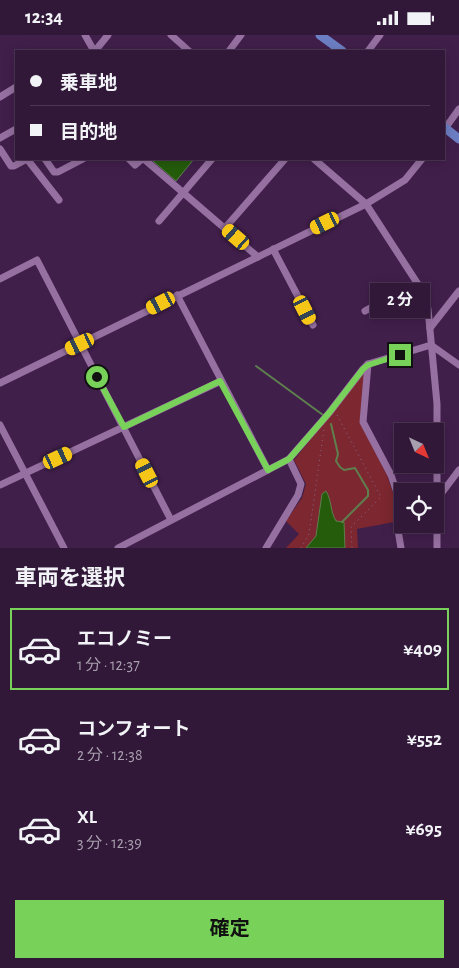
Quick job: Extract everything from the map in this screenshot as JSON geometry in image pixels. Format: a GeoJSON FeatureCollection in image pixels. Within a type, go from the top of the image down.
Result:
{"type":"FeatureCollection","features":[{"type":"Feature","properties":{"kind":"main road"},"geometry":{"type":"LineString","coordinates":[[320,35],[341,50]]}},
{"type":"Feature","properties":{"kind":"main road"},"geometry":{"type":"LineString","coordinates":[[445,129],[459,139]]}},
{"type":"Feature","properties":{"kind":"street"},"geometry":{"type":"LineString","coordinates":[[85,35],[94,50]]}},
{"type":"Feature","properties":{"kind":"street"},"geometry":{"type":"LineString","coordinates":[[96,50],[108,35]]}},
{"type":"Feature","properties":{"kind":"street"},"geometry":{"type":"LineString","coordinates":[[171,35],[188,50]]}},
{"type":"Feature","properties":{"kind":"street"},"geometry":{"type":"LineString","coordinates":[[229,50],[242,35]]}},
{"type":"Feature","properties":{"kind":"street"},"geometry":{"type":"LineString","coordinates":[[369,50],[380,35]]}},
{"type":"Feature","properties":{"kind":"street"},"geometry":{"type":"LineString","coordinates":[[0,97],[15,88]]}},
{"type":"Feature","properties":{"kind":"street"},"geometry":{"type":"LineString","coordinates":[[445,127],[459,109]]}},
{"type":"Feature","properties":{"kind":"street"},"geometry":{"type":"LineString","coordinates":[[0,138],[15,130]]}},
{"type":"Feature","properties":{"kind":"street"},"geometry":{"type":"LineString","coordinates":[[0,149],[11,166],[14,167],[25,160]]}},
{"type":"Feature","properties":{"kind":"street"},"geometry":{"type":"LineString","coordinates":[[28,160],[59,200]]}},
{"type":"Feature","properties":{"kind":"street"},"geometry":{"type":"LineString","coordinates":[[46,160],[54,172],[58,172],[81,160]]}},
{"type":"Feature","properties":{"kind":"street"},"geometry":{"type":"LineString","coordinates":[[130,160],[135,165],[142,160]]}},
{"type":"Feature","properties":{"kind":"street"},"geometry":{"type":"LineString","coordinates":[[144,160],[258,257]]}},
{"type":"Feature","properties":{"kind":"street"},"geometry":{"type":"LineString","coordinates":[[160,221],[211,160]]}},
{"type":"Feature","properties":{"kind":"street"},"geometry":{"type":"LineString","coordinates":[[226,228],[283,160]]}},
{"type":"Feature","properties":{"kind":"street"},"geometry":{"type":"LineString","coordinates":[[315,160],[366,204],[423,292],[428,309],[437,403],[438,483]]}},
{"type":"Feature","properties":{"kind":"street"},"geometry":{"type":"LineString","coordinates":[[0,383],[366,204],[405,180],[421,160]]}},
{"type":"Feature","properties":{"kind":"street"},"geometry":{"type":"LineString","coordinates":[[273,249],[313,325]]}},
{"type":"Feature","properties":{"kind":"street"},"geometry":{"type":"LineString","coordinates":[[0,279],[37,260],[171,520]]}},
{"type":"Feature","properties":{"kind":"street"},"geometry":{"type":"LineString","coordinates":[[365,311],[389,297],[418,285]]}},
{"type":"Feature","properties":{"kind":"street"},"geometry":{"type":"LineString","coordinates":[[430,328],[459,291]]}},
{"type":"Feature","properties":{"kind":"street"},"geometry":{"type":"LineString","coordinates":[[177,295],[220,381],[268,470]]}},
{"type":"Feature","properties":{"kind":"street"},"geometry":{"type":"LineString","coordinates":[[118,548],[289,459],[329,413],[363,369],[368,365],[431,345]]}},
{"type":"Feature","properties":{"kind":"street"},"geometry":{"type":"LineString","coordinates":[[431,345],[459,365]]}},
{"type":"Feature","properties":{"kind":"street"},"geometry":{"type":"LineString","coordinates":[[368,365],[363,422],[391,475],[399,499],[397,523],[401,548]]}},
{"type":"Feature","properties":{"kind":"street"},"geometry":{"type":"LineString","coordinates":[[0,485],[220,381]]}},
{"type":"Feature","properties":{"kind":"street"},"geometry":{"type":"LineString","coordinates":[[0,425],[64,548]]}},
{"type":"Feature","properties":{"kind":"street"},"geometry":{"type":"LineString","coordinates":[[266,548],[298,495],[301,484],[289,459]]}},
{"type":"Feature","properties":{"kind":"street"},"geometry":{"type":"LineString","coordinates":[[444,490],[459,470]]}},
{"type":"Feature","properties":{"kind":"street"},"geometry":{"type":"LineString","coordinates":[[437,533],[437,548]]}},
{"type":"Feature","properties":{"kind":"path"},"geometry":{"type":"LineString","coordinates":[[333,416],[337,414],[340,418],[381,497],[352,527],[352,548]]}},
{"type":"Feature","properties":{"kind":"path"},"geometry":{"type":"LineString","coordinates":[[301,548],[309,534],[322,434],[325,427]]}},
{"type":"Feature","properties":{"kind":"shaded area"},"geometry":{"type":"Polygon","coordinates":[[[154,160],[193,160],[176,181],[154,160]]]}},
{"type":"Feature","properties":{"kind":"shaded area"},"geometry":{"type":"Polygon","coordinates":[[[366,370],[361,425],[387,475],[394,496],[394,522],[357,529],[358,548],[286,548],[299,534],[286,521],[302,498],[306,484],[294,460],[366,370]]]}},
{"type":"Feature","properties":{"kind":"shaded area"},"geometry":{"type":"Polygon","coordinates":[[[326,491],[336,521],[344,522],[345,548],[306,548],[316,536],[322,494],[326,491]]]}},
{"type":"Feature","properties":{"kind":"waterway"},"geometry":{"type":"LineString","coordinates":[[256,366],[323,415]]}},
{"type":"Feature","properties":{"kind":"waterway"},"geometry":{"type":"LineString","coordinates":[[331,424],[338,454],[336,461],[344,470],[355,468],[368,490],[368,496],[342,522]]}},
{"type":"Feature","properties":{"kind":"route"},"geometry":{"type":"LineString","coordinates":[[97,377],[124,427],[220,381],[268,470],[289,459],[329,413],[363,369],[368,365],[400,355]]}}]}
